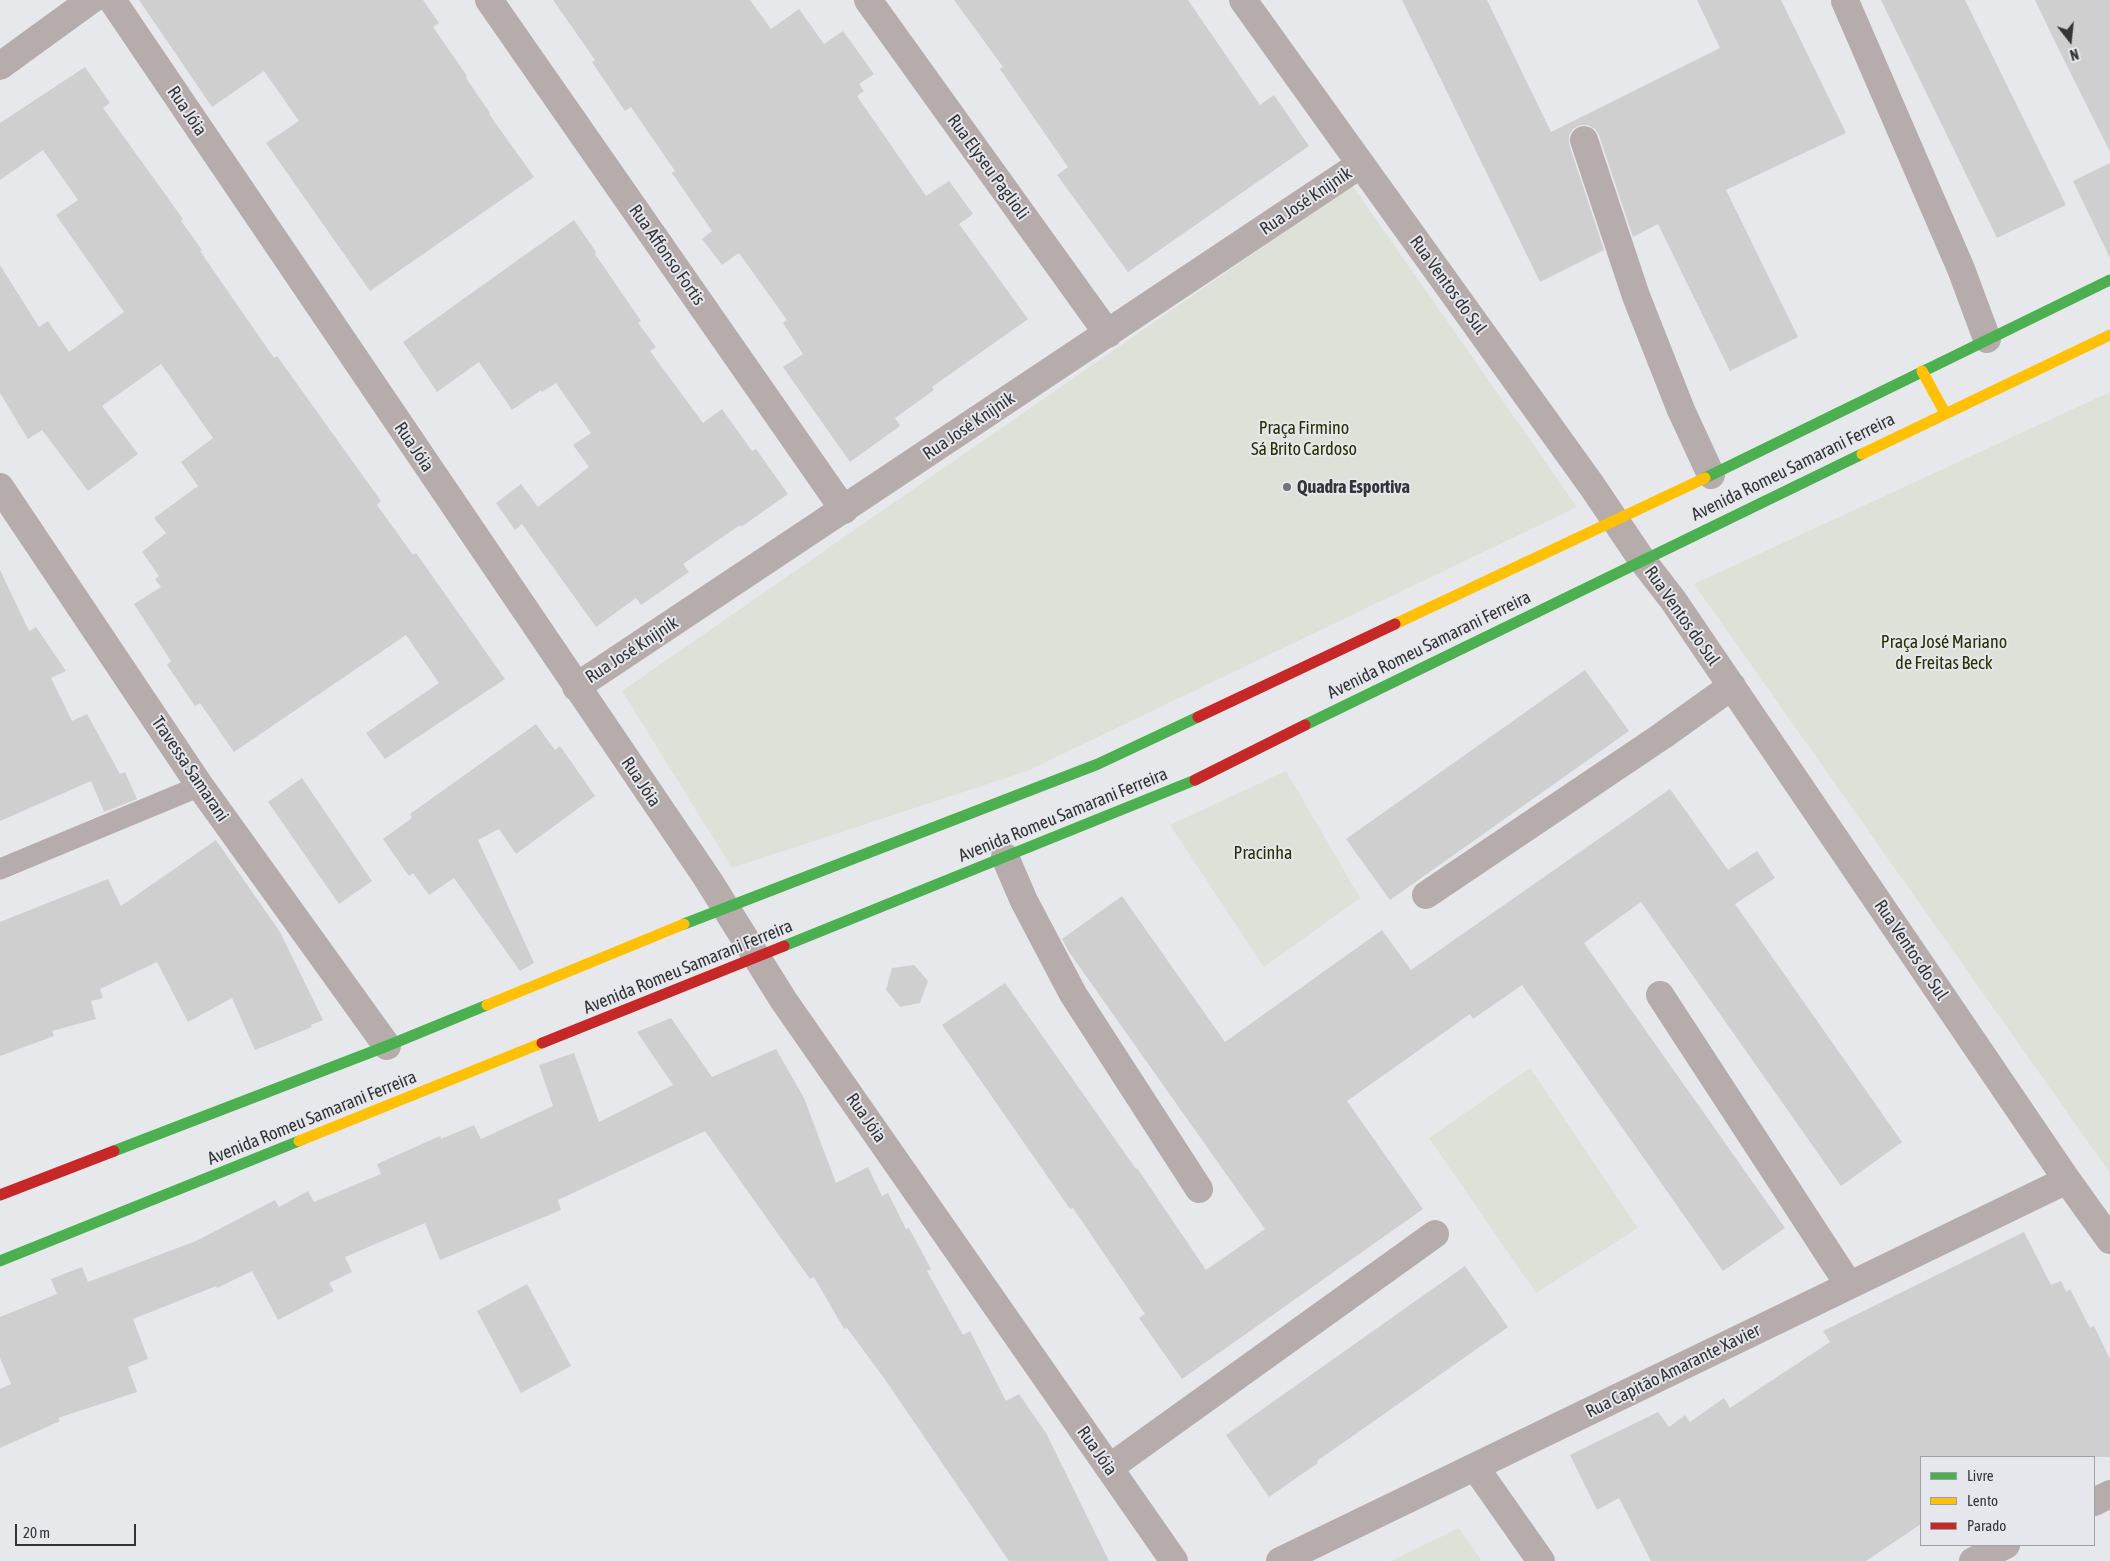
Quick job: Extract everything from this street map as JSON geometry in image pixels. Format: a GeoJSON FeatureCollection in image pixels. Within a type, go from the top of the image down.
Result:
{"type":"FeatureCollection","features":[{"type":"Feature","properties":{"kind":"street"},"geometry":{"type":"LineString","coordinates":[[0,66],[92,0]]}},
{"type":"Feature","properties":{"kind":"street","name":"Rua Jóia"},"geometry":{"type":"LineString","coordinates":[[112,0],[726,907],[756,958],[1174,1561]]}},
{"type":"Feature","properties":{"kind":"street","name":"Rua Affonso Fortis"},"geometry":{"type":"LineString","coordinates":[[489,0],[844,510]]}},
{"type":"Feature","properties":{"kind":"street","name":"Rua Elyseu Paglioli"},"geometry":{"type":"LineString","coordinates":[[868,0],[1108,334]]}},
{"type":"Feature","properties":{"kind":"street","name":"Rua Ventos do Sul"},"geometry":{"type":"LineString","coordinates":[[1243,0],[1616,520],[1642,560],[1673,600],[2066,1180],[2110,1240]]}},
{"type":"Feature","properties":{"kind":"street"},"geometry":{"type":"LineString","coordinates":[[1845,1],[1961,269],[1987,339]]}},
{"type":"Feature","properties":{"kind":"street"},"geometry":{"type":"LineString","coordinates":[[1584,140],[1636,296],[1681,410],[1711,475]]}},
{"type":"Feature","properties":{"kind":"street","name":"Rua José Knijnik"},"geometry":{"type":"LineString","coordinates":[[576,687],[1361,164]]}},
{"type":"Feature","properties":{"kind":"street","name":"Avenida Romeu Samarani Ferreira"},"geometry":{"type":"LineString","coordinates":[[0,1195],[386,1046],[726,907],[1098,764],[1711,475],[2110,280]]}},
{"type":"Feature","properties":{"kind":"street","name":"Avenida Romeu Samarani Ferreira"},"geometry":{"type":"LineString","coordinates":[[0,1261],[1186,784],[1642,560],[2110,335]]}},
{"type":"Feature","properties":{"kind":"street"},"geometry":{"type":"LineString","coordinates":[[1922,371],[1945,413]]}},
{"type":"Feature","properties":{"kind":"street","name":"Travessa Samarani"},"geometry":{"type":"LineString","coordinates":[[0,487],[200,786],[386,1046]]}},
{"type":"Feature","properties":{"kind":"street"},"geometry":{"type":"LineString","coordinates":[[1426,895],[1662,736],[1732,686]]}},
{"type":"Feature","properties":{"kind":"street"},"geometry":{"type":"LineString","coordinates":[[1005,857],[1024,901],[1073,994],[1199,1189]]}},
{"type":"Feature","properties":{"kind":"street"},"geometry":{"type":"LineString","coordinates":[[1660,995],[1849,1285]]}},
{"type":"Feature","properties":{"kind":"street","name":"Rua Capitão Amarante Xavier"},"geometry":{"type":"LineString","coordinates":[[1280,1561],[2066,1180]]}},
{"type":"Feature","properties":{"kind":"street"},"geometry":{"type":"LineString","coordinates":[[1109,1468],[1435,1234]]}},
{"type":"Feature","properties":{"kind":"street"},"geometry":{"type":"LineString","coordinates":[[1475,1467],[1542,1561]]}},
{"type":"Feature","properties":{"kind":"street"},"geometry":{"type":"LineString","coordinates":[[2095,1502],[2110,1494]]}},
{"type":"Feature","properties":{"kind":"street"},"geometry":{"type":"LineString","coordinates":[[1973,1561],[2004,1546]]}},
{"type":"Feature","properties":{"kind":"lane"},"geometry":{"type":"LineString","coordinates":[[0,868],[200,786]]}},
{"type":"Feature","properties":{"kind":"green space","name":"Praça Firmino Sá Brito Cardoso"},"geometry":{"type":"Polygon","coordinates":[[[1352,185],[1577,507],[1027,771],[732,868],[622,691],[1352,185]]]}},
{"type":"Feature","properties":{"kind":"green space","name":"Praça José Mariano de Freitas Beck"},"geometry":{"type":"Polygon","coordinates":[[[2110,392],[2110,1173],[1694,584],[2110,392]]]}},
{"type":"Feature","properties":{"kind":"green space","name":"Pracinha"},"geometry":{"type":"Polygon","coordinates":[[[1286,771],[1360,898],[1264,967],[1170,825],[1286,771]]]}},
{"type":"Feature","properties":{"kind":"green space"},"geometry":{"type":"Polygon","coordinates":[[[1530,1068],[1638,1228],[1536,1293],[1429,1138],[1530,1068]]]}},
{"type":"Feature","properties":{"kind":"green space"},"geometry":{"type":"Polygon","coordinates":[[[1459,1528],[1482,1561],[1391,1561],[1459,1528]]]}},
{"type":"Feature","properties":{"kind":"building"},"geometry":{"type":"Polygon","coordinates":[[[139,0],[423,0],[439,23],[433,27],[467,76],[466,78],[489,114],[534,177],[370,291],[266,143],[299,121],[264,71],[212,107],[139,0]]]}},
{"type":"Feature","properties":{"kind":"building"},"geometry":{"type":"Polygon","coordinates":[[[553,0],[750,0],[771,29],[799,9],[824,44],[843,31],[874,74],[859,84],[864,91],[857,96],[926,196],[949,181],[973,214],[959,224],[1028,319],[932,387],[934,390],[895,418],[900,426],[850,462],[783,367],[803,354],[783,323],[787,320],[739,253],[722,265],[702,239],[712,231],[672,173],[675,171],[631,107],[625,111],[592,62],[595,60],[553,0]]]}},
{"type":"Feature","properties":{"kind":"building"},"geometry":{"type":"Polygon","coordinates":[[[954,0],[1188,0],[1260,105],[1274,95],[1309,146],[1128,272],[1057,175],[1068,167],[1000,69],[1003,67],[954,0]]]}},
{"type":"Feature","properties":{"kind":"building"},"geometry":{"type":"Polygon","coordinates":[[[1402,0],[1487,0],[1551,132],[1720,48],[1697,0],[1781,0],[1846,133],[1726,190],[1798,337],[1730,371],[1658,224],[1633,237],[1599,135],[1595,129],[1588,125],[1580,125],[1573,129],[1569,136],[1569,144],[1604,250],[1540,282],[1402,0]]]}},
{"type":"Feature","properties":{"kind":"building"},"geometry":{"type":"Polygon","coordinates":[[[1881,0],[1965,0],[2066,205],[1997,238],[1881,0]]]}},
{"type":"Feature","properties":{"kind":"building"},"geometry":{"type":"Polygon","coordinates":[[[2035,0],[2110,0],[2110,152],[2061,54],[2035,0]]]}},
{"type":"Feature","properties":{"kind":"building"},"geometry":{"type":"Polygon","coordinates":[[[85,67],[110,103],[103,108],[183,219],[181,221],[202,250],[200,251],[274,358],[277,356],[381,501],[377,505],[413,555],[416,553],[505,679],[385,759],[366,733],[439,683],[406,635],[234,752],[200,703],[195,706],[167,665],[171,661],[134,604],[161,587],[155,579],[159,576],[142,552],[166,533],[154,518],[198,486],[181,462],[213,438],[161,364],[102,406],[138,454],[88,491],[42,430],[28,439],[0,393],[0,265],[39,327],[48,321],[69,352],[124,312],[56,215],[78,200],[43,150],[0,180],[0,123],[85,67]]]}},
{"type":"Feature","properties":{"kind":"building"},"geometry":{"type":"Polygon","coordinates":[[[2110,163],[2110,258],[2073,181],[2110,163]]]}},
{"type":"Feature","properties":{"kind":"building"},"geometry":{"type":"Polygon","coordinates":[[[574,220],[641,321],[638,323],[656,347],[650,351],[703,423],[722,409],[752,451],[756,449],[788,494],[683,564],[689,572],[641,605],[636,598],[596,627],[522,524],[515,530],[496,503],[521,484],[538,507],[589,467],[573,445],[591,433],[556,383],[542,392],[541,390],[512,410],[479,362],[437,392],[403,342],[574,220]]]}},
{"type":"Feature","properties":{"kind":"building"},"geometry":{"type":"Polygon","coordinates":[[[0,570],[29,631],[36,627],[66,671],[51,678],[72,721],[87,714],[120,774],[125,772],[137,799],[104,812],[91,781],[0,821],[0,570]]]}},
{"type":"Feature","properties":{"kind":"building"},"geometry":{"type":"Polygon","coordinates":[[[1585,670],[1629,731],[1390,900],[1346,839],[1585,670]]]}},
{"type":"Feature","properties":{"kind":"building"},"geometry":{"type":"Polygon","coordinates":[[[536,724],[555,750],[560,746],[595,796],[516,854],[499,829],[478,840],[534,963],[520,971],[454,878],[429,895],[413,873],[409,876],[383,839],[412,818],[410,814],[536,724]]]}},
{"type":"Feature","properties":{"kind":"building"},"geometry":{"type":"Polygon","coordinates":[[[302,778],[372,881],[339,904],[268,802],[302,778]]]}},
{"type":"Feature","properties":{"kind":"building"},"geometry":{"type":"Polygon","coordinates":[[[1670,789],[1728,870],[1757,851],[1775,878],[1735,904],[1902,1142],[1841,1186],[1641,902],[1584,943],[1785,1228],[1723,1271],[1522,985],[1473,1019],[1470,1014],[1347,1101],[1423,1209],[1182,1379],[1139,1318],[1145,1314],[1073,1208],[1070,1209],[942,1025],[1005,983],[1137,1168],[1206,1270],[1265,1229],[1069,952],[1062,939],[1122,896],[1225,1042],[1382,930],[1411,970],[1670,789]]]}},
{"type":"Feature","properties":{"kind":"building"},"geometry":{"type":"Polygon","coordinates":[[[216,840],[280,932],[323,1020],[311,1025],[312,1027],[255,1050],[232,998],[188,1022],[157,962],[100,989],[103,998],[91,1001],[96,1019],[52,1031],[54,1036],[0,1056],[0,922],[108,879],[121,906],[216,840]]]}},
{"type":"Feature","properties":{"kind":"building"},"geometry":{"type":"Polygon","coordinates":[[[914,965],[928,981],[920,1003],[900,1007],[886,990],[892,968],[914,965]]]}},
{"type":"Feature","properties":{"kind":"building"},"geometry":{"type":"Polygon","coordinates":[[[671,1018],[712,1077],[776,1049],[804,1098],[836,1183],[868,1167],[882,1196],[888,1193],[906,1229],[909,1228],[931,1269],[927,1271],[963,1335],[970,1331],[1006,1401],[1019,1394],[1046,1433],[1109,1561],[1009,1561],[884,1378],[847,1328],[844,1329],[814,1277],[810,1279],[705,1131],[558,1200],[561,1210],[440,1260],[425,1223],[345,1257],[352,1272],[329,1283],[334,1291],[278,1320],[252,1271],[217,1288],[216,1286],[133,1319],[148,1359],[128,1367],[137,1392],[58,1418],[60,1421],[0,1448],[0,1389],[11,1384],[0,1358],[0,1317],[57,1294],[51,1279],[82,1267],[88,1282],[196,1241],[275,1200],[279,1207],[308,1191],[314,1202],[381,1174],[377,1164],[440,1136],[441,1139],[474,1125],[481,1139],[553,1106],[539,1065],[574,1053],[599,1122],[673,1085],[637,1032],[671,1018]]]}},
{"type":"Feature","properties":{"kind":"building"},"geometry":{"type":"Polygon","coordinates":[[[2024,1232],[2051,1285],[2061,1281],[2066,1292],[2070,1289],[2090,1328],[2094,1326],[2110,1359],[2110,1457],[1920,1456],[1920,1525],[1866,1561],[1651,1561],[1619,1498],[1597,1510],[1570,1455],[1658,1412],[1669,1427],[1685,1415],[1690,1422],[1724,1398],[1730,1408],[1830,1342],[1823,1331],[2024,1232]]]}},
{"type":"Feature","properties":{"kind":"building"},"geometry":{"type":"Polygon","coordinates":[[[1465,1266],[1508,1327],[1317,1461],[1318,1463],[1269,1497],[1226,1435],[1465,1266]]]}},
{"type":"Feature","properties":{"kind":"building"},"geometry":{"type":"Polygon","coordinates":[[[527,1284],[571,1366],[521,1393],[477,1311],[527,1284]]]}},
{"type":"Feature","properties":{"kind":"traffic: fast"},"geometry":{"type":"LineString","coordinates":[[1705,478],[2110,280]]}},
{"type":"Feature","properties":{"kind":"traffic: fast"},"geometry":{"type":"LineString","coordinates":[[1305,725],[1862,454]]}},
{"type":"Feature","properties":{"kind":"traffic: fast"},"geometry":{"type":"LineString","coordinates":[[684,924],[1098,764],[1198,717]]}},
{"type":"Feature","properties":{"kind":"traffic: fast"},"geometry":{"type":"LineString","coordinates":[[784,946],[1195,780]]}},
{"type":"Feature","properties":{"kind":"traffic: fast"},"geometry":{"type":"LineString","coordinates":[[114,1151],[387,1046],[487,1005]]}},
{"type":"Feature","properties":{"kind":"traffic: fast"},"geometry":{"type":"LineString","coordinates":[[0,1261],[299,1141]]}},
{"type":"Feature","properties":{"kind":"traffic: slow"},"geometry":{"type":"LineString","coordinates":[[1862,454],[2110,335]]}},
{"type":"Feature","properties":{"kind":"traffic: slow"},"geometry":{"type":"LineString","coordinates":[[1922,371],[1945,413]]}},
{"type":"Feature","properties":{"kind":"traffic: slow"},"geometry":{"type":"LineString","coordinates":[[1395,624],[1705,478]]}},
{"type":"Feature","properties":{"kind":"traffic: slow"},"geometry":{"type":"LineString","coordinates":[[487,1005],[684,924]]}},
{"type":"Feature","properties":{"kind":"traffic: slow"},"geometry":{"type":"LineString","coordinates":[[299,1141],[542,1043]]}},
{"type":"Feature","properties":{"kind":"traffic: jam"},"geometry":{"type":"LineString","coordinates":[[1198,717],[1395,624]]}},
{"type":"Feature","properties":{"kind":"traffic: jam"},"geometry":{"type":"LineString","coordinates":[[1195,780],[1305,725]]}},
{"type":"Feature","properties":{"kind":"traffic: jam"},"geometry":{"type":"LineString","coordinates":[[542,1043],[784,946]]}},
{"type":"Feature","properties":{"kind":"traffic: jam"},"geometry":{"type":"LineString","coordinates":[[0,1195],[114,1151]]}},
{"type":"Feature","properties":{"kind":"place","name":"Quadra Esportiva"},"geometry":{"type":"Point","coordinates":[1287,487]}}]}
